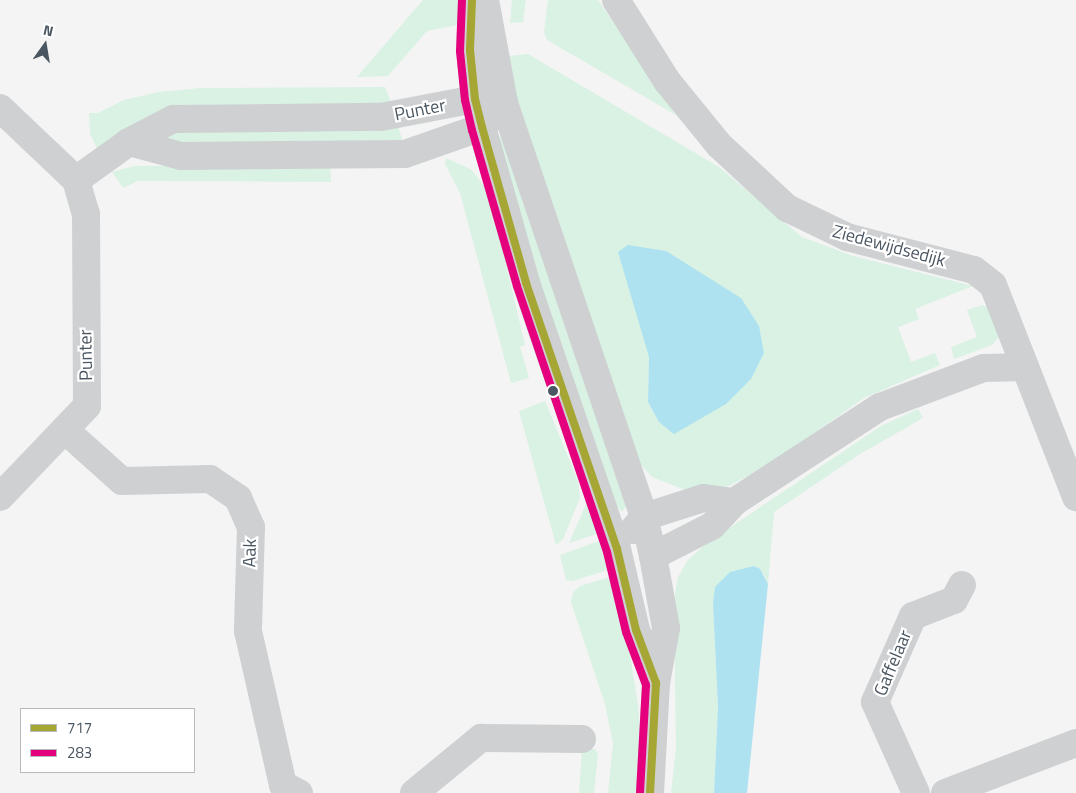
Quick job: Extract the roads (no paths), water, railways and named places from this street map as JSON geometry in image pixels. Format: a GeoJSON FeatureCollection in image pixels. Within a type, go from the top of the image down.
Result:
{"type":"FeatureCollection","features":[{"type":"Feature","properties":{"kind":"street"},"geometry":{"type":"LineString","coordinates":[[472,0],[470,50],[475,99],[482,127],[526,283],[617,549],[636,630],[656,683]]}},
{"type":"Feature","properties":{"kind":"street"},"geometry":{"type":"LineString","coordinates":[[485,0],[504,103],[644,517],[653,556],[666,628],[656,683],[650,793]]}},
{"type":"Feature","properties":{"kind":"street","name":"Ziedewijdsedijk"},"geometry":{"type":"LineString","coordinates":[[616,0],[667,81],[719,145],[787,208],[816,224],[847,237],[974,270],[993,285],[1076,497]]}},
{"type":"Feature","properties":{"kind":"street","name":"Punter"},"geometry":{"type":"LineString","coordinates":[[0,497],[66,431],[87,406],[86,214],[76,180],[129,142],[173,119],[381,117],[475,99],[504,103]]}},
{"type":"Feature","properties":{"kind":"street","name":"Punter"},"geometry":{"type":"LineString","coordinates":[[129,142],[181,156],[405,154],[482,127],[504,103]]}},
{"type":"Feature","properties":{"kind":"street"},"geometry":{"type":"LineString","coordinates":[[0,108],[76,180]]}},
{"type":"Feature","properties":{"kind":"street"},"geometry":{"type":"LineString","coordinates":[[617,549],[653,556],[712,526],[734,502],[880,407],[984,368],[1025,367]]}},
{"type":"Feature","properties":{"kind":"street","name":"Aak"},"geometry":{"type":"LineString","coordinates":[[66,431],[122,481],[210,480],[238,498],[251,527],[248,631],[283,785],[299,793]]}},
{"type":"Feature","properties":{"kind":"street"},"geometry":{"type":"LineString","coordinates":[[617,549],[644,517],[704,498],[734,502]]}},
{"type":"Feature","properties":{"kind":"street","name":"Gaffelaar"},"geometry":{"type":"LineString","coordinates":[[916,793],[875,702],[913,616],[954,600],[962,585]]}},
{"type":"Feature","properties":{"kind":"street"},"geometry":{"type":"LineString","coordinates":[[414,793],[481,738],[582,739]]}},
{"type":"Feature","properties":{"kind":"street"},"geometry":{"type":"LineString","coordinates":[[945,793],[1076,743]]}},
{"type":"Feature","properties":{"kind":"water"},"geometry":{"type":"Polygon","coordinates":[[[628,245],[666,251],[741,298],[759,326],[764,353],[751,379],[726,404],[674,434],[659,422],[648,402],[649,357],[618,252],[628,245]]]}},
{"type":"Feature","properties":{"kind":"water"},"geometry":{"type":"Polygon","coordinates":[[[754,566],[760,569],[768,584],[747,793],[714,793],[718,707],[713,604],[715,587],[730,572],[754,566]]]}}]}
